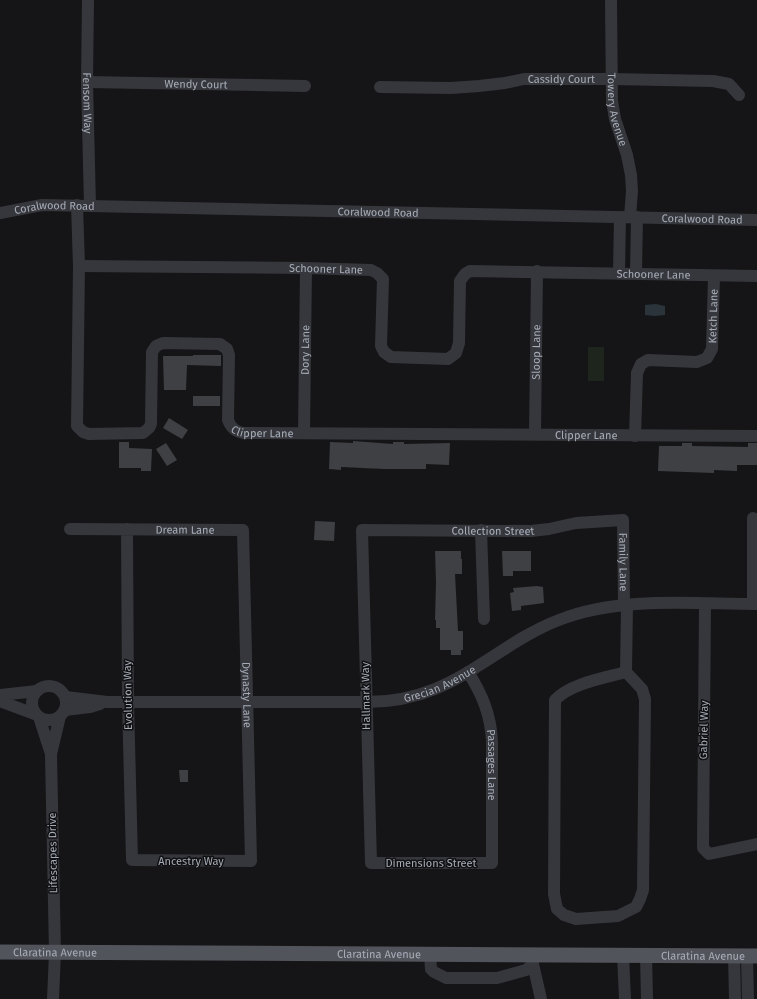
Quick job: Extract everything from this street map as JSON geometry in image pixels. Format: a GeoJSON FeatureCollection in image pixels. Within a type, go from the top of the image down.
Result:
{"type":"FeatureCollection","features":[{"type":"Feature","properties":{"kind":"main road","name":"Claratina Avenue"},"geometry":{"type":"LineString","coordinates":[[0,952],[430,954],[533,960],[623,955],[746,955]]}},
{"type":"Feature","properties":{"kind":"street","name":"Fensom Way"},"geometry":{"type":"LineString","coordinates":[[88,0],[90,206]]}},
{"type":"Feature","properties":{"kind":"street","name":"Towery Avenue"},"geometry":{"type":"LineString","coordinates":[[611,0],[612,101],[615,119],[627,155],[632,191],[619,273]]}},
{"type":"Feature","properties":{"kind":"street","name":"Cassidy Court"},"geometry":{"type":"LineString","coordinates":[[380,87],[451,88],[506,83],[524,79],[713,81],[729,84],[740,95]]}},
{"type":"Feature","properties":{"kind":"street","name":"Wendy Court"},"geometry":{"type":"LineString","coordinates":[[88,82],[305,86]]}},
{"type":"Feature","properties":{"kind":"street","name":"Coralwood Road"},"geometry":{"type":"LineString","coordinates":[[0,213],[42,205],[77,205],[757,220]]}},
{"type":"Feature","properties":{"kind":"street","name":"Clipper Lane"},"geometry":{"type":"LineString","coordinates":[[77,205],[79,266],[77,426],[82,432],[89,434],[143,433],[149,428],[152,352],[156,346],[163,343],[220,344],[227,349],[229,355],[228,420],[236,431],[244,433],[757,436]]}},
{"type":"Feature","properties":{"kind":"street","name":"Towery Avenue"},"geometry":{"type":"LineString","coordinates":[[629,217],[636,273]]}},
{"type":"Feature","properties":{"kind":"street","name":"Schooner Lane"},"geometry":{"type":"LineString","coordinates":[[79,266],[371,270],[377,272],[383,279],[381,346],[384,352],[391,357],[448,359],[456,353],[459,343],[460,280],[470,271],[757,276]]}},
{"type":"Feature","properties":{"kind":"street","name":"Dory Lane"},"geometry":{"type":"LineString","coordinates":[[304,433],[306,268]]}},
{"type":"Feature","properties":{"kind":"street","name":"Sloop Lane"},"geometry":{"type":"LineString","coordinates":[[535,434],[537,271]]}},
{"type":"Feature","properties":{"kind":"street","name":"Ketch Lane"},"geometry":{"type":"LineString","coordinates":[[635,436],[636,374],[641,364],[648,360],[698,362],[707,358],[712,349],[714,276]]}},
{"type":"Feature","properties":{"kind":"street"},"geometry":{"type":"LineString","coordinates":[[753,518],[755,604]]}},
{"type":"Feature","properties":{"kind":"street","name":"Collection Street"},"geometry":{"type":"LineString","coordinates":[[362,530],[532,531],[576,523],[623,520]]}},
{"type":"Feature","properties":{"kind":"street","name":"Family Lane"},"geometry":{"type":"LineString","coordinates":[[623,520],[626,672]]}},
{"type":"Feature","properties":{"kind":"street","name":"Dream Lane"},"geometry":{"type":"LineString","coordinates":[[70,529],[243,530]]}},
{"type":"Feature","properties":{"kind":"street","name":"Evolution Way"},"geometry":{"type":"LineString","coordinates":[[127,529],[128,702],[132,860]]}},
{"type":"Feature","properties":{"kind":"street","name":"Dynasty Lane"},"geometry":{"type":"LineString","coordinates":[[243,530],[251,861]]}},
{"type":"Feature","properties":{"kind":"street","name":"Hallmark Way"},"geometry":{"type":"LineString","coordinates":[[362,530],[371,863]]}},
{"type":"Feature","properties":{"kind":"street"},"geometry":{"type":"LineString","coordinates":[[481,530],[484,619]]}},
{"type":"Feature","properties":{"kind":"street","name":"Gabriel Way"},"geometry":{"type":"LineString","coordinates":[[705,604],[703,848],[709,854],[757,844]]}},
{"type":"Feature","properties":{"kind":"street","name":"Grecian Avenue"},"geometry":{"type":"LineString","coordinates":[[66,697],[107,702],[367,702],[398,700],[416,696],[445,684],[468,672],[520,638],[540,628],[581,612],[625,605],[755,604]]}},
{"type":"Feature","properties":{"kind":"street","name":"Passages Lane"},"geometry":{"type":"LineString","coordinates":[[468,672],[482,695],[488,713],[492,733],[492,863]]}},
{"type":"Feature","properties":{"kind":"street"},"geometry":{"type":"LineString","coordinates":[[626,672],[642,689],[645,699],[643,890],[636,907],[618,916],[576,919],[564,915],[557,908],[554,894],[555,700],[560,694],[576,686],[626,672]]}},
{"type":"Feature","properties":{"kind":"street"},"geometry":{"type":"LineString","coordinates":[[0,701],[42,719],[56,719],[63,713],[67,704],[66,697],[62,691],[56,687],[50,686],[43,687],[37,691],[32,703],[33,709],[38,716]]}},
{"type":"Feature","properties":{"kind":"street"},"geometry":{"type":"LineString","coordinates":[[0,695],[37,691]]}},
{"type":"Feature","properties":{"kind":"street","name":"Grecian Avenue"},"geometry":{"type":"LineString","coordinates":[[63,713],[107,702]]}},
{"type":"Feature","properties":{"kind":"street","name":"Lifescapes Drive"},"geometry":{"type":"LineString","coordinates":[[53,999],[55,953],[51,754],[63,713]]}},
{"type":"Feature","properties":{"kind":"street","name":"Lifescapes Drive"},"geometry":{"type":"LineString","coordinates":[[38,716],[51,754]]}},
{"type":"Feature","properties":{"kind":"street","name":"Ancestry Way"},"geometry":{"type":"LineString","coordinates":[[132,860],[251,861]]}},
{"type":"Feature","properties":{"kind":"street","name":"Dimensions Street"},"geometry":{"type":"LineString","coordinates":[[371,863],[492,863]]}},
{"type":"Feature","properties":{"kind":"street"},"geometry":{"type":"LineString","coordinates":[[430,954],[431,969],[446,978],[497,978],[526,970],[533,960]]}},
{"type":"Feature","properties":{"kind":"street"},"geometry":{"type":"LineString","coordinates":[[623,955],[625,999]]}},
{"type":"Feature","properties":{"kind":"street"},"geometry":{"type":"LineString","coordinates":[[646,955],[647,999]]}},
{"type":"Feature","properties":{"kind":"street"},"geometry":{"type":"LineString","coordinates":[[735,999],[746,955]]}},
{"type":"Feature","properties":{"kind":"street"},"geometry":{"type":"LineString","coordinates":[[746,955],[748,999]]}},
{"type":"Feature","properties":{"kind":"street"},"geometry":{"type":"LineString","coordinates":[[533,960],[541,999]]}},
{"type":"Feature","properties":{"kind":"shaded area"},"geometry":{"type":"Polygon","coordinates":[[[656,304],[665,306],[665,315],[645,315],[645,305],[656,304]]]}},
{"type":"Feature","properties":{"kind":"shaded area"},"geometry":{"type":"Polygon","coordinates":[[[588,347],[604,347],[604,381],[588,381],[588,347]]]}},
{"type":"Feature","properties":{"kind":"building"},"geometry":{"type":"Polygon","coordinates":[[[221,355],[221,366],[187,365],[186,390],[164,390],[163,356],[221,355]]]}},
{"type":"Feature","properties":{"kind":"building"},"geometry":{"type":"Polygon","coordinates":[[[193,396],[220,396],[220,406],[193,406],[193,396]]]}},
{"type":"Feature","properties":{"kind":"building"},"geometry":{"type":"Polygon","coordinates":[[[169,418],[188,430],[182,439],[163,428],[169,418]]]}},
{"type":"Feature","properties":{"kind":"building"},"geometry":{"type":"Polygon","coordinates":[[[353,441],[393,444],[393,442],[404,442],[404,444],[450,443],[449,465],[426,464],[426,469],[341,467],[341,470],[329,469],[330,442],[353,443],[353,441]]]}},
{"type":"Feature","properties":{"kind":"building"},"geometry":{"type":"Polygon","coordinates":[[[119,442],[129,442],[129,448],[152,449],[151,471],[141,471],[141,468],[119,468],[119,442]]]}},
{"type":"Feature","properties":{"kind":"building"},"geometry":{"type":"Polygon","coordinates":[[[166,443],[177,460],[167,466],[156,449],[166,443]]]}},
{"type":"Feature","properties":{"kind":"building"},"geometry":{"type":"Polygon","coordinates":[[[682,443],[692,443],[692,446],[748,447],[748,443],[757,443],[757,465],[737,465],[737,471],[714,470],[714,473],[658,471],[659,446],[682,446],[682,443]]]}},
{"type":"Feature","properties":{"kind":"building"},"geometry":{"type":"Polygon","coordinates":[[[315,521],[335,522],[334,541],[314,540],[315,521]]]}},
{"type":"Feature","properties":{"kind":"building"},"geometry":{"type":"Polygon","coordinates":[[[435,551],[461,551],[462,574],[455,574],[458,631],[463,631],[463,650],[461,650],[461,655],[451,655],[451,650],[440,650],[440,628],[436,628],[435,620],[435,551]]]}},
{"type":"Feature","properties":{"kind":"building"},"geometry":{"type":"Polygon","coordinates":[[[502,551],[531,551],[531,571],[513,571],[513,576],[503,576],[502,551]]]}},
{"type":"Feature","properties":{"kind":"building"},"geometry":{"type":"Polygon","coordinates":[[[543,587],[544,603],[521,606],[521,610],[512,611],[510,593],[514,592],[513,588],[543,587]]]}},
{"type":"Feature","properties":{"kind":"building"},"geometry":{"type":"Polygon","coordinates":[[[179,770],[188,770],[188,782],[180,782],[179,770]]]}}]}
